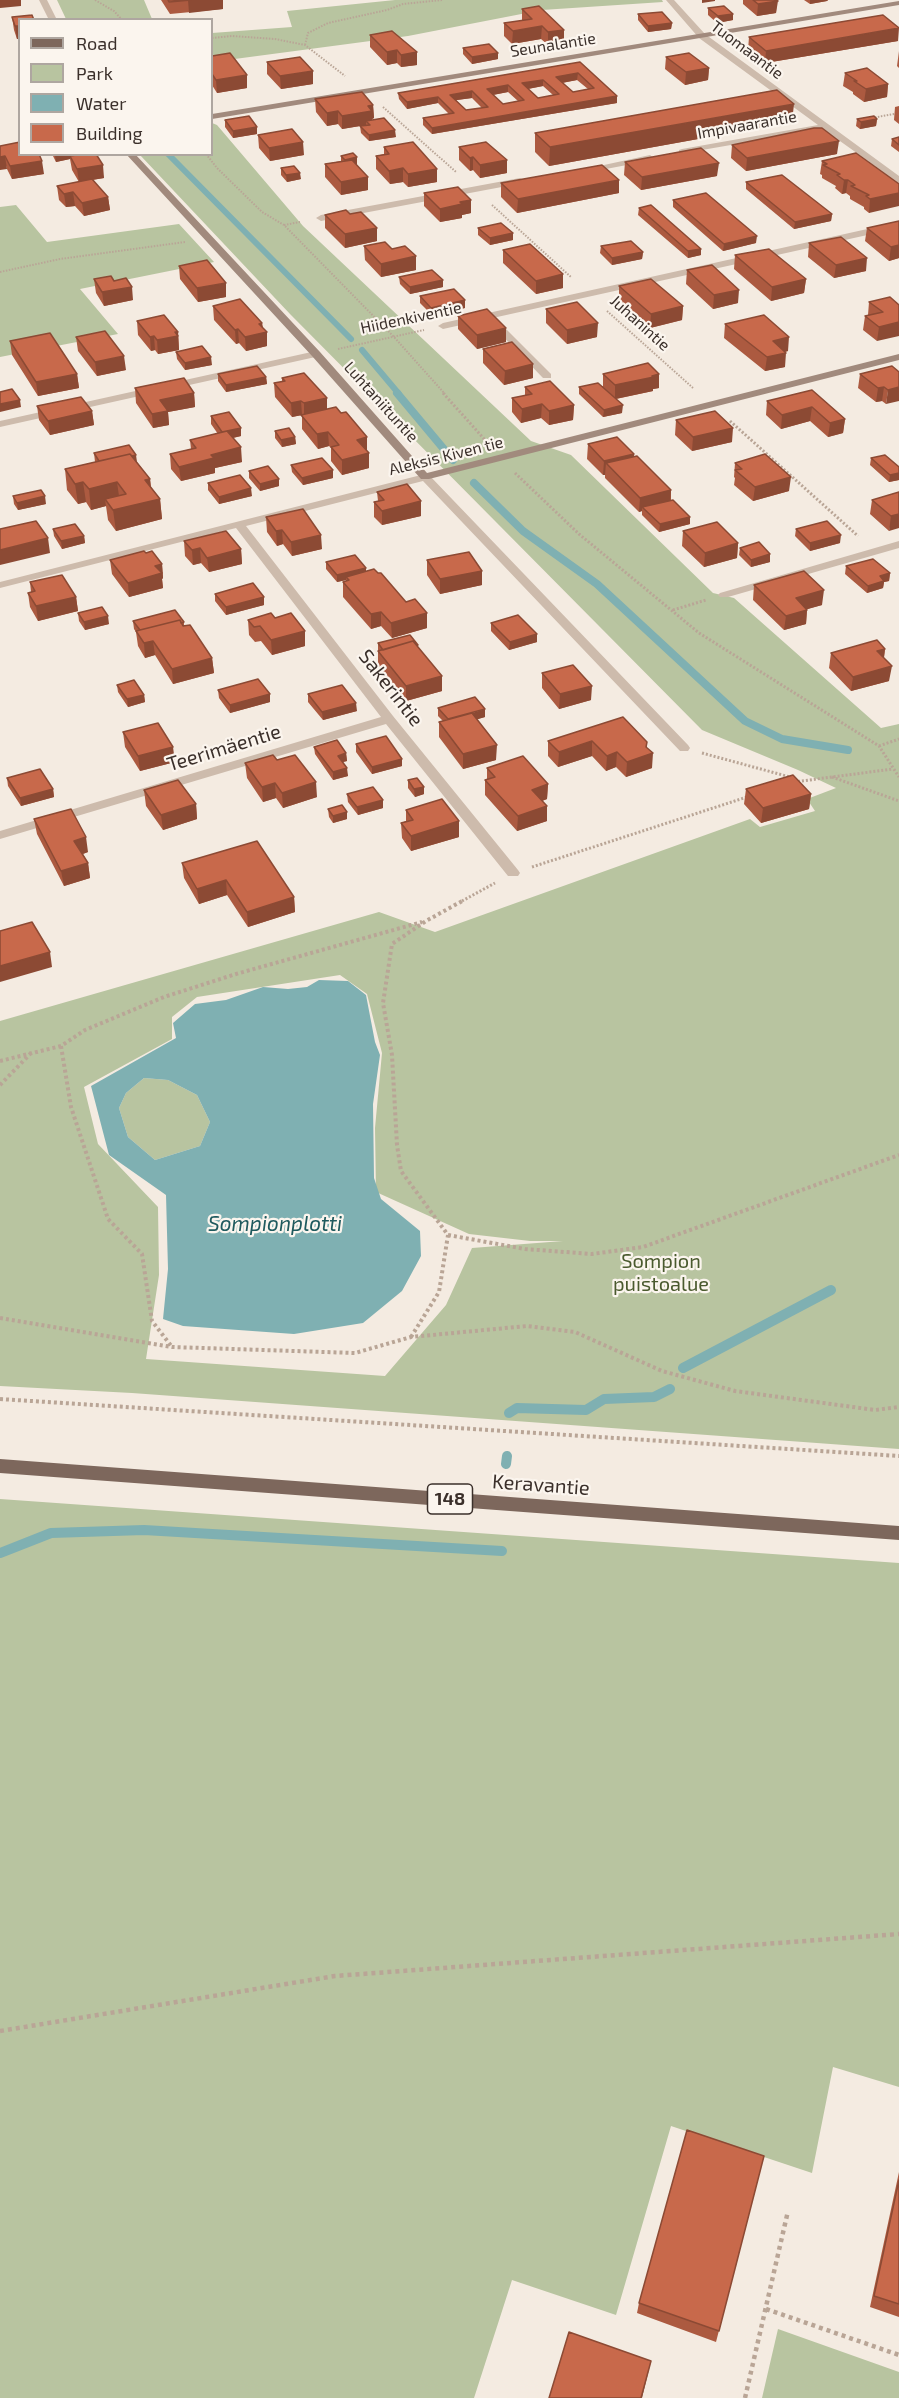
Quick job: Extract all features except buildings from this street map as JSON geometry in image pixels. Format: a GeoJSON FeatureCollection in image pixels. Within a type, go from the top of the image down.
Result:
{"type":"FeatureCollection","features":[{"type":"Feature","properties":{"kind":"main road","name":"Keravantie"},"geometry":{"type":"LineString","coordinates":[[0,1466],[899,1533]]}},
{"type":"Feature","properties":{"kind":"street"},"geometry":{"type":"LineString","coordinates":[[43,0],[52,18]]}},
{"type":"Feature","properties":{"kind":"street","name":"Tuomaantie"},"geometry":{"type":"LineString","coordinates":[[670,0],[702,36],[899,180]]}},
{"type":"Feature","properties":{"kind":"street","name":"Seunalantie"},"geometry":{"type":"LineString","coordinates":[[213,117],[899,3]]}},
{"type":"Feature","properties":{"kind":"street","name":"Impivaarantie"},"geometry":{"type":"LineString","coordinates":[[673,154],[824,126]]}},
{"type":"Feature","properties":{"kind":"street","name":"Luhtaniituntie"},"geometry":{"type":"LineString","coordinates":[[132,156],[316,354],[426,477],[684,748]]}},
{"type":"Feature","properties":{"kind":"street"},"geometry":{"type":"LineString","coordinates":[[580,170],[661,156]]}},
{"type":"Feature","properties":{"kind":"street"},"geometry":{"type":"LineString","coordinates":[[321,218],[533,179]]}},
{"type":"Feature","properties":{"kind":"street","name":"Hiidenkiventie"},"geometry":{"type":"LineString","coordinates":[[443,326],[899,225]]}},
{"type":"Feature","properties":{"kind":"street"},"geometry":{"type":"LineString","coordinates":[[489,316],[547,376]]}},
{"type":"Feature","properties":{"kind":"street"},"geometry":{"type":"LineString","coordinates":[[0,424],[316,354]]}},
{"type":"Feature","properties":{"kind":"street","name":"Aleksis Kiven tie"},"geometry":{"type":"LineString","coordinates":[[0,585],[899,357]]}},
{"type":"Feature","properties":{"kind":"street","name":"Sakerintie"},"geometry":{"type":"LineString","coordinates":[[240,525],[389,719],[513,873]]}},
{"type":"Feature","properties":{"kind":"street"},"geometry":{"type":"LineString","coordinates":[[723,595],[899,544]]}},
{"type":"Feature","properties":{"kind":"street","name":"Teerimäentie"},"geometry":{"type":"LineString","coordinates":[[0,835],[389,719]]}},
{"type":"Feature","properties":{"kind":"path"},"geometry":{"type":"LineString","coordinates":[[95,0],[114,11],[120,18]]}},
{"type":"Feature","properties":{"kind":"path"},"geometry":{"type":"LineString","coordinates":[[213,38],[264,38],[305,45],[308,33],[328,23],[387,10],[403,4],[442,0]]}},
{"type":"Feature","properties":{"kind":"path","name":"Juhanintie"},"geometry":{"type":"LineString","coordinates":[[305,45],[364,91],[475,189],[874,551]]}},
{"type":"Feature","properties":{"kind":"path"},"geometry":{"type":"LineString","coordinates":[[867,118],[899,113]]}},
{"type":"Feature","properties":{"kind":"path"},"geometry":{"type":"LineString","coordinates":[[208,156],[217,168],[262,212],[284,225],[394,337],[501,459],[579,534],[699,633],[879,746],[899,777]]}},
{"type":"Feature","properties":{"kind":"path"},"geometry":{"type":"LineString","coordinates":[[0,272],[60,259],[105,255],[207,238]]}},
{"type":"Feature","properties":{"kind":"path","name":"Hiidenkiventie"},"geometry":{"type":"LineString","coordinates":[[316,354],[443,326]]}},
{"type":"Feature","properties":{"kind":"path"},"geometry":{"type":"LineString","coordinates":[[673,610],[723,595]]}},
{"type":"Feature","properties":{"kind":"path"},"geometry":{"type":"LineString","coordinates":[[879,746],[899,739]]}},
{"type":"Feature","properties":{"kind":"path"},"geometry":{"type":"LineString","coordinates":[[684,748],[800,780]]}},
{"type":"Feature","properties":{"kind":"path"},"geometry":{"type":"LineString","coordinates":[[789,783],[893,769]]}},
{"type":"Feature","properties":{"kind":"path"},"geometry":{"type":"LineString","coordinates":[[829,776],[899,801]]}},
{"type":"Feature","properties":{"kind":"path"},"geometry":{"type":"LineString","coordinates":[[756,794],[513,873],[426,921],[392,944],[382,1003],[392,1055],[400,1170],[448,1235],[525,1249],[592,1254],[642,1246],[899,1155]]}},
{"type":"Feature","properties":{"kind":"path"},"geometry":{"type":"LineString","coordinates":[[0,1061],[61,1046],[85,1030],[164,997],[236,974],[426,921]]}},
{"type":"Feature","properties":{"kind":"path"},"geometry":{"type":"LineString","coordinates":[[61,1046],[71,1107],[108,1219],[142,1254],[152,1321],[172,1347]]}},
{"type":"Feature","properties":{"kind":"path"},"geometry":{"type":"LineString","coordinates":[[0,1086],[34,1051]]}},
{"type":"Feature","properties":{"kind":"path"},"geometry":{"type":"LineString","coordinates":[[411,1338],[439,1292],[448,1235]]}},
{"type":"Feature","properties":{"kind":"path"},"geometry":{"type":"LineString","coordinates":[[0,1318],[172,1347],[355,1353],[411,1338],[527,1326],[575,1332],[670,1374],[735,1391],[875,1410],[899,1407]]}},
{"type":"Feature","properties":{"kind":"path"},"geometry":{"type":"LineString","coordinates":[[0,1400],[899,1456]]}},
{"type":"Feature","properties":{"kind":"path"},"geometry":{"type":"LineString","coordinates":[[0,2031],[334,1976],[899,1934]]}},
{"type":"Feature","properties":{"kind":"path"},"geometry":{"type":"LineString","coordinates":[[745,2398],[788,2211]]}},
{"type":"Feature","properties":{"kind":"path"},"geometry":{"type":"LineString","coordinates":[[766,2309],[899,2355]]}},
{"type":"Feature","properties":{"kind":"green space"},"geometry":{"type":"Polygon","coordinates":[[[57,0],[144,0],[152,18],[66,18],[57,0]]]}},
{"type":"Feature","properties":{"kind":"green space"},"geometry":{"type":"Polygon","coordinates":[[[395,0],[662,0],[663,2],[542,10],[408,36],[213,62],[213,33],[292,27],[287,11],[395,0]]]}},
{"type":"Feature","properties":{"kind":"green space","name":"Sompion puistoalue"},"geometry":{"type":"Polygon","coordinates":[[[213,123],[217,125],[303,226],[531,441],[571,455],[713,593],[734,598],[881,728],[899,724],[899,1449],[132,1393],[0,1386],[0,1021],[379,912],[435,932],[750,819],[760,827],[815,811],[807,799],[836,788],[702,730],[290,314],[141,156],[213,156],[213,123]],[[340,975],[197,997],[172,1017],[172,1039],[84,1087],[98,1144],[158,1207],[159,1275],[146,1359],[385,1376],[446,1305],[472,1248],[563,1241],[530,1241],[469,1234],[376,1192],[375,1128],[382,1053],[367,994],[340,975]]]}},
{"type":"Feature","properties":{"kind":"green space"},"geometry":{"type":"Polygon","coordinates":[[[16,205],[47,242],[179,224],[214,262],[80,289],[118,334],[0,357],[0,207],[16,205]]]}},
{"type":"Feature","properties":{"kind":"green space"},"geometry":{"type":"Polygon","coordinates":[[[144,1078],[168,1080],[197,1095],[210,1122],[200,1146],[155,1160],[128,1137],[119,1108],[126,1093],[144,1078]]]}},
{"type":"Feature","properties":{"kind":"green space"},"geometry":{"type":"Polygon","coordinates":[[[0,1499],[899,1563],[899,2087],[833,2067],[812,2173],[671,2126],[616,2315],[512,2280],[474,2398],[0,2398],[0,1499]]]}},
{"type":"Feature","properties":{"kind":"green space"},"geometry":{"type":"Polygon","coordinates":[[[778,2329],[899,2372],[899,2398],[762,2398],[778,2329]]]}},
{"type":"Feature","properties":{"kind":"water","name":"Sompionplotti"},"geometry":{"type":"Polygon","coordinates":[[[319,980],[348,981],[366,995],[375,1042],[380,1055],[373,1104],[374,1178],[381,1199],[420,1231],[421,1256],[402,1291],[363,1323],[294,1334],[183,1326],[163,1319],[168,1269],[166,1195],[109,1155],[91,1086],[176,1038],[173,1023],[195,1004],[226,1000],[263,987],[288,989],[307,987],[319,980]],[[144,1078],[126,1093],[119,1108],[128,1137],[155,1160],[200,1146],[210,1122],[197,1095],[168,1080],[144,1078]]]}},
{"type":"Feature","properties":{"kind":"waterway"},"geometry":{"type":"LineString","coordinates":[[170,156],[351,339]]}},
{"type":"Feature","properties":{"kind":"waterway"},"geometry":{"type":"LineString","coordinates":[[362,350],[399,394]]}},
{"type":"Feature","properties":{"kind":"waterway"},"geometry":{"type":"LineString","coordinates":[[397,393],[453,460]]}},
{"type":"Feature","properties":{"kind":"waterway"},"geometry":{"type":"LineString","coordinates":[[474,483],[523,531],[597,584],[745,721],[782,739],[848,750]]}},
{"type":"Feature","properties":{"kind":"waterway"},"geometry":{"type":"LineString","coordinates":[[683,1368],[831,1290]]}},
{"type":"Feature","properties":{"kind":"waterway"},"geometry":{"type":"LineString","coordinates":[[509,1413],[517,1408],[586,1410],[604,1399],[654,1397],[670,1389]]}},
{"type":"Feature","properties":{"kind":"waterway"},"geometry":{"type":"LineString","coordinates":[[506,1464],[507,1456]]}},
{"type":"Feature","properties":{"kind":"waterway"},"geometry":{"type":"LineString","coordinates":[[0,1553],[51,1533],[144,1530],[502,1551]]}}]}
